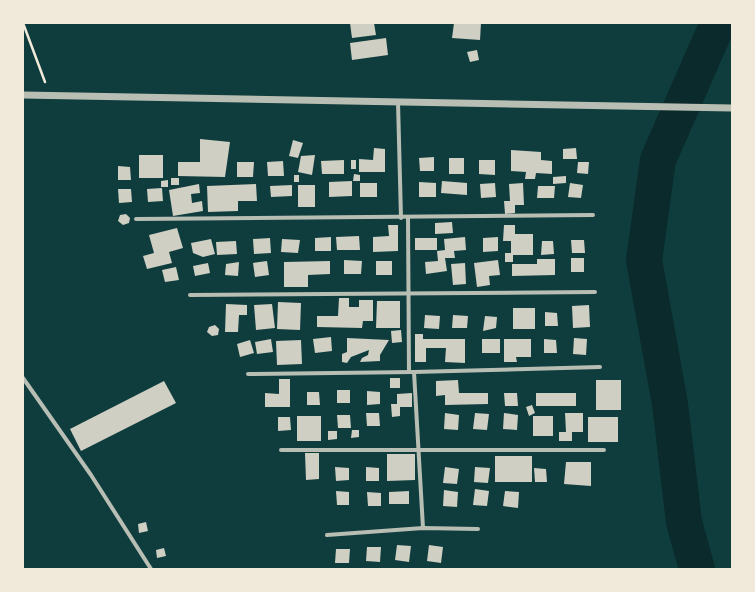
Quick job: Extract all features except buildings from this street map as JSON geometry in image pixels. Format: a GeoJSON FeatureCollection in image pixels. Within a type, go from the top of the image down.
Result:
{"type":"FeatureCollection","features":[{"type":"Feature","properties":{"kind":"street"},"geometry":{"type":"LineString","coordinates":[[23,95],[732,108]]}},
{"type":"Feature","properties":{"kind":"street"},"geometry":{"type":"LineString","coordinates":[[398,102],[402,218]]}},
{"type":"Feature","properties":{"kind":"street"},"geometry":{"type":"LineString","coordinates":[[136,220],[593,215]]}},
{"type":"Feature","properties":{"kind":"street"},"geometry":{"type":"LineString","coordinates":[[408,217],[409,372]]}},
{"type":"Feature","properties":{"kind":"street"},"geometry":{"type":"LineString","coordinates":[[190,295],[595,292]]}},
{"type":"Feature","properties":{"kind":"street"},"geometry":{"type":"LineString","coordinates":[[248,374],[414,372],[600,367]]}},
{"type":"Feature","properties":{"kind":"street"},"geometry":{"type":"LineString","coordinates":[[414,372],[423,528]]}},
{"type":"Feature","properties":{"kind":"street"},"geometry":{"type":"LineString","coordinates":[[23,378],[91,475],[151,569]]}},
{"type":"Feature","properties":{"kind":"street"},"geometry":{"type":"LineString","coordinates":[[281,450],[604,450]]}},
{"type":"Feature","properties":{"kind":"street"},"geometry":{"type":"LineString","coordinates":[[327,535],[423,528],[478,529]]}},
{"type":"Feature","properties":{"kind":"path"},"geometry":{"type":"LineString","coordinates":[[23,23],[50,96]]}},
{"type":"Feature","properties":{"kind":"waterway"},"geometry":{"type":"LineString","coordinates":[[697,569],[684,522],[670,404],[644,260],[658,160],[718,23]]}}]}
